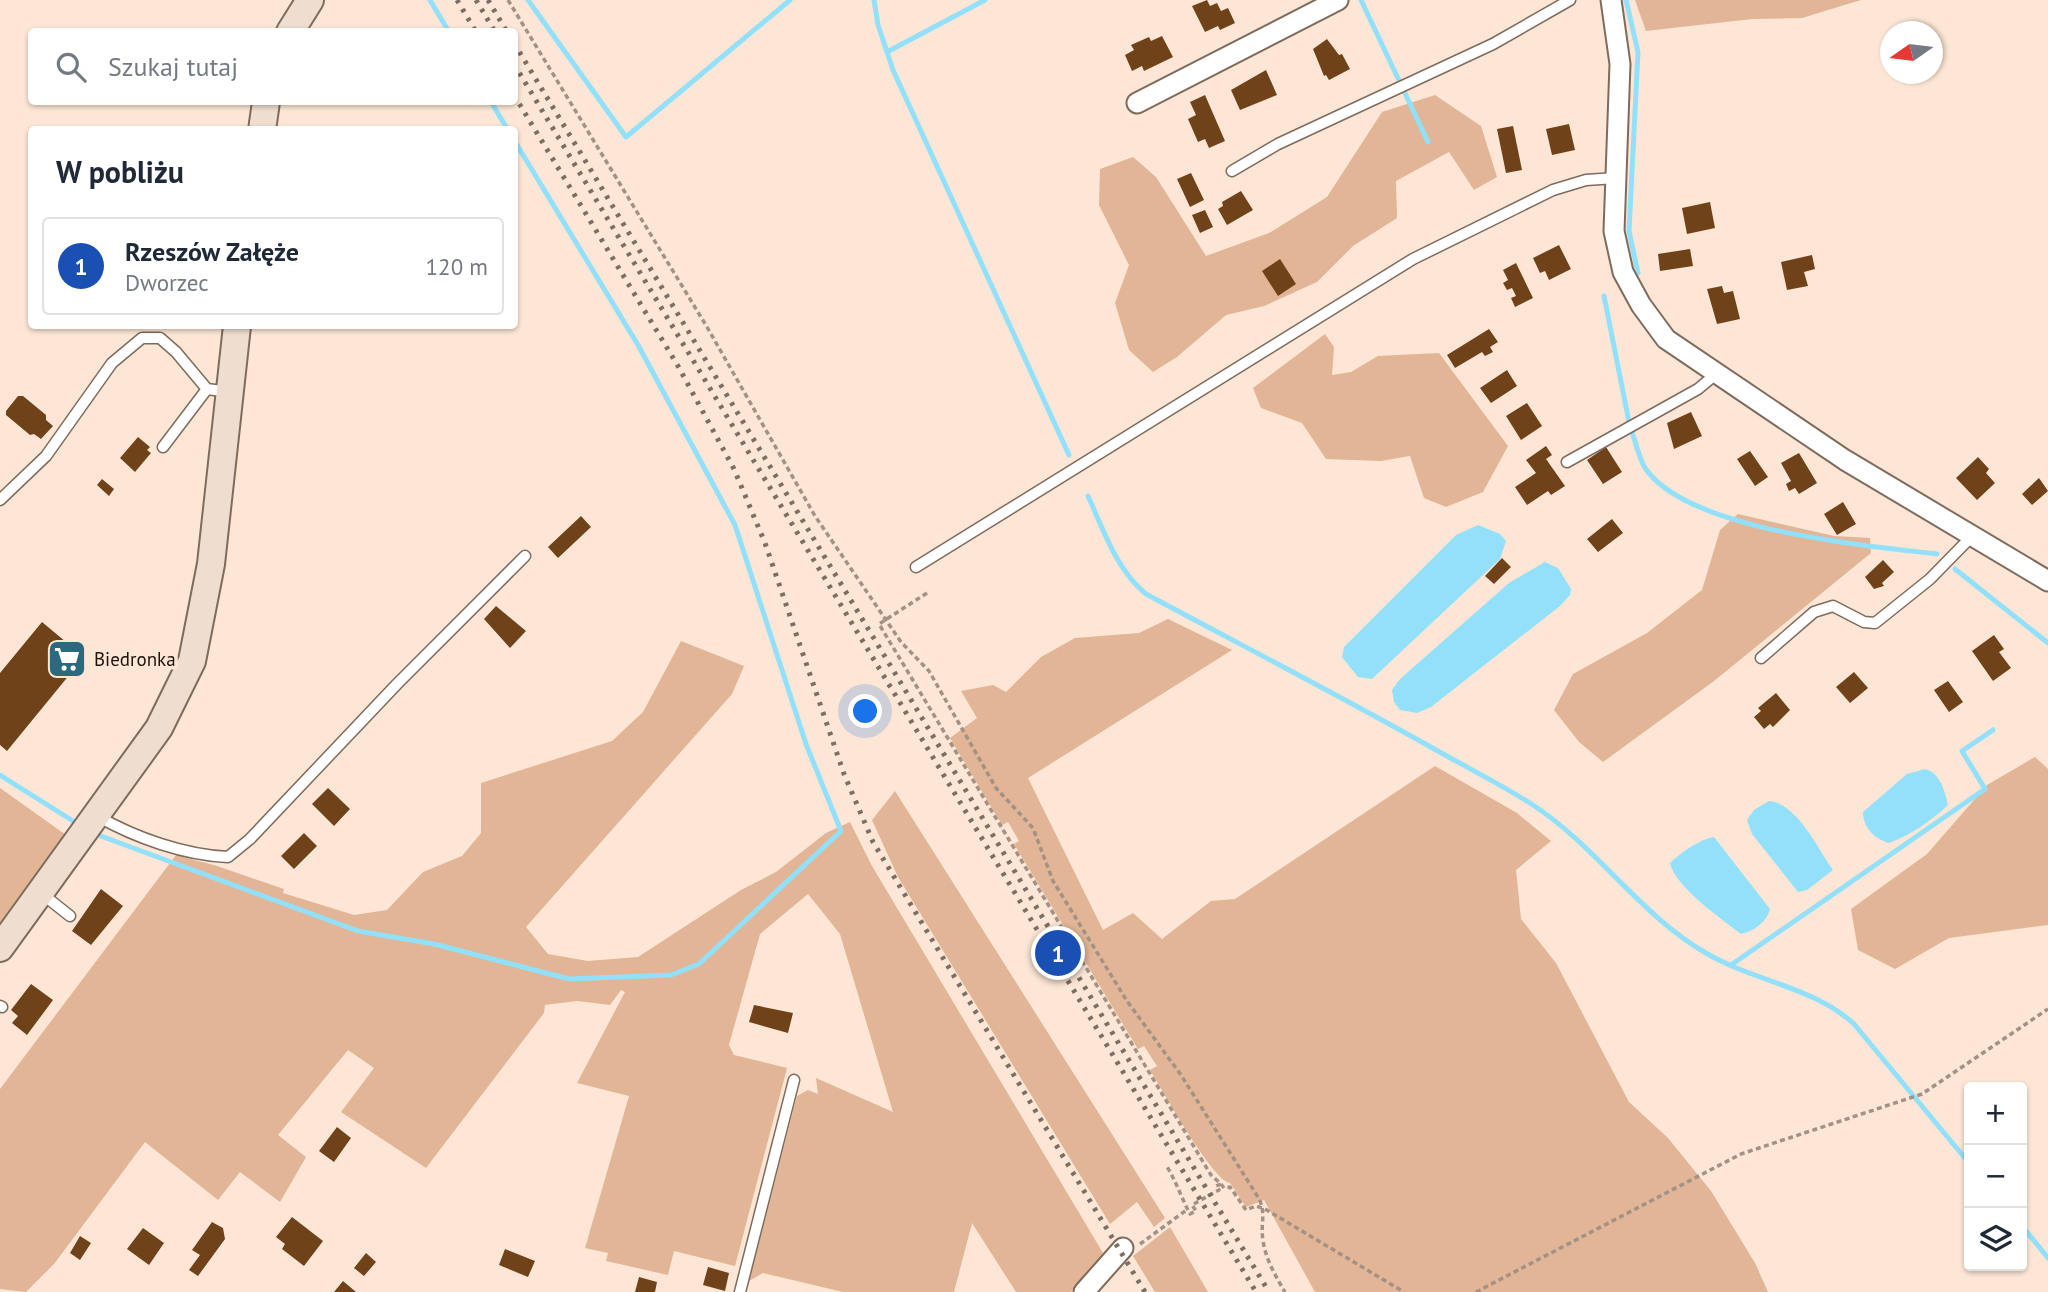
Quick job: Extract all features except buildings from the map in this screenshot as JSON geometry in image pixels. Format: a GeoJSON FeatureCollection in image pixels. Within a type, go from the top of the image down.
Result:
{"type":"FeatureCollection","features":[{"type":"Feature","properties":{"kind":"street"},"geometry":{"type":"LineString","coordinates":[[292,28],[310,0]]}},
{"type":"Feature","properties":{"kind":"street"},"geometry":{"type":"LineString","coordinates":[[1137,103],[1338,0]]}},
{"type":"Feature","properties":{"kind":"street"},"geometry":{"type":"LineString","coordinates":[[1611,0],[1620,64],[1614,230],[1623,272],[1641,305],[1666,339],[1845,460],[2048,581]]}},
{"type":"Feature","properties":{"kind":"street"},"geometry":{"type":"LineString","coordinates":[[263,126],[266,105]]}},
{"type":"Feature","properties":{"kind":"street"},"geometry":{"type":"LineString","coordinates":[[0,948],[159,728],[192,661],[211,564],[218,391],[236,329]]}},
{"type":"Feature","properties":{"kind":"street"},"geometry":{"type":"LineString","coordinates":[[1084,1292],[1123,1248]]}},
{"type":"Feature","properties":{"kind":"lane"},"geometry":{"type":"LineString","coordinates":[[1232,171],[1278,144],[1493,44],[1570,0]]}},
{"type":"Feature","properties":{"kind":"lane"},"geometry":{"type":"LineString","coordinates":[[916,567],[1413,259],[1553,190],[1587,180],[1616,178]]}},
{"type":"Feature","properties":{"kind":"lane"},"geometry":{"type":"LineString","coordinates":[[0,500],[46,456],[113,363],[142,338],[160,338],[218,391],[163,447]]}},
{"type":"Feature","properties":{"kind":"lane"},"geometry":{"type":"LineString","coordinates":[[1567,462],[1698,388],[1716,374]]}},
{"type":"Feature","properties":{"kind":"lane"},"geometry":{"type":"LineString","coordinates":[[1761,658],[1814,612],[1833,606],[1864,622],[1875,623],[1930,579],[1974,535]]}},
{"type":"Feature","properties":{"kind":"lane"},"geometry":{"type":"LineString","coordinates":[[91,824],[113,826],[202,856],[228,857],[250,839],[525,556]]}},
{"type":"Feature","properties":{"kind":"lane"},"geometry":{"type":"LineString","coordinates":[[40,893],[70,915]]}},
{"type":"Feature","properties":{"kind":"lane"},"geometry":{"type":"LineString","coordinates":[[740,1292],[794,1080]]}},
{"type":"Feature","properties":{"kind":"path"},"geometry":{"type":"LineString","coordinates":[[508,0],[707,327],[815,516],[885,620],[929,671],[996,788],[1033,828],[1053,881],[1127,1002],[1181,1075],[1265,1209],[1263,1240],[1276,1277],[1285,1292]]}},
{"type":"Feature","properties":{"kind":"path"},"geometry":{"type":"LineString","coordinates":[[927,593],[879,624],[918,687],[919,695],[1211,1175],[1224,1188],[1230,1187],[1246,1210],[1256,1206],[1265,1209],[1405,1292]]}},
{"type":"Feature","properties":{"kind":"path"},"geometry":{"type":"LineString","coordinates":[[1476,1292],[1741,1154],[1922,1094],[2048,1009]]}},
{"type":"Feature","properties":{"kind":"path"},"geometry":{"type":"LineString","coordinates":[[1166,1165],[1183,1193],[1190,1214],[1196,1211],[1192,1205],[1219,1190],[1216,1186],[1222,1184]]}},
{"type":"Feature","properties":{"kind":"path"},"geometry":{"type":"LineString","coordinates":[[1123,1248],[1130,1251],[1188,1209]]}},
{"type":"Feature","properties":{"kind":"shaded area"},"geometry":{"type":"Polygon","coordinates":[[[1635,0],[1861,0],[1802,18],[1752,19],[1646,31],[1635,0]]]}},
{"type":"Feature","properties":{"kind":"shaded area"},"geometry":{"type":"Polygon","coordinates":[[[1435,95],[1481,126],[1497,177],[1474,190],[1449,152],[1396,181],[1397,218],[1353,246],[1317,282],[1264,306],[1226,315],[1177,357],[1153,372],[1129,350],[1115,303],[1129,265],[1099,205],[1100,169],[1133,157],[1156,177],[1206,256],[1269,233],[1327,197],[1382,112],[1435,95]]]}},
{"type":"Feature","properties":{"kind":"shaded area"},"geometry":{"type":"Polygon","coordinates":[[[1325,334],[1334,347],[1332,375],[1351,372],[1378,356],[1439,353],[1508,446],[1483,492],[1446,507],[1424,498],[1410,456],[1381,461],[1326,459],[1302,423],[1261,408],[1253,388],[1325,334]]]}},
{"type":"Feature","properties":{"kind":"shaded area"},"geometry":{"type":"Polygon","coordinates":[[[1738,514],[1834,536],[1870,538],[1871,553],[1714,681],[1603,762],[1579,742],[1554,710],[1573,674],[1647,633],[1702,590],[1720,530],[1738,514]]]}},
{"type":"Feature","properties":{"kind":"shaded area"},"geometry":{"type":"Polygon","coordinates":[[[1168,619],[1232,650],[1028,778],[1103,930],[1133,913],[1162,939],[1211,901],[1235,899],[1435,766],[1517,813],[1551,841],[1516,870],[1521,919],[1556,963],[1629,1102],[1668,1138],[1711,1191],[1755,1263],[1768,1292],[1315,1292],[1264,1200],[1246,1207],[1230,1183],[1212,1167],[1188,1133],[1150,1070],[1157,1066],[1144,1046],[1138,1049],[1014,844],[1019,841],[1008,822],[1002,825],[950,738],[977,718],[961,691],[993,685],[1006,692],[1041,657],[1075,638],[1139,633],[1168,619]]]}},
{"type":"Feature","properties":{"kind":"shaded area"},"geometry":{"type":"Polygon","coordinates":[[[681,641],[744,666],[732,694],[526,927],[548,954],[588,961],[638,957],[741,890],[776,872],[826,833],[850,822],[872,866],[1106,1258],[1071,1292],[1016,1292],[972,1223],[954,1292],[843,1292],[763,1273],[749,1281],[797,1096],[808,1090],[818,1094],[816,1078],[893,1112],[840,934],[808,894],[760,934],[729,1045],[734,1055],[787,1068],[735,1266],[674,1251],[668,1275],[606,1261],[608,1253],[585,1248],[629,1096],[577,1083],[625,992],[621,990],[610,1005],[577,1001],[545,1005],[544,1013],[426,1168],[341,1112],[374,1068],[348,1050],[278,1135],[306,1157],[280,1202],[240,1172],[218,1200],[145,1142],[54,1264],[26,1292],[0,1289],[0,1089],[176,855],[217,866],[284,889],[283,893],[354,915],[387,910],[423,872],[462,856],[481,833],[481,783],[612,741],[643,712],[681,641]]]}},
{"type":"Feature","properties":{"kind":"shaded area"},"geometry":{"type":"Polygon","coordinates":[[[2035,757],[2048,769],[2048,925],[1949,938],[1895,969],[1858,950],[1851,909],[1927,854],[1987,785],[2035,757]]]}},
{"type":"Feature","properties":{"kind":"shaded area"},"geometry":{"type":"Polygon","coordinates":[[[0,788],[66,835],[0,926],[0,788]]]}},
{"type":"Feature","properties":{"kind":"shaded area"},"geometry":{"type":"Polygon","coordinates":[[[895,791],[1165,1218],[1154,1227],[1137,1202],[1110,1224],[898,877],[872,820],[895,791]]]}},
{"type":"Feature","properties":{"kind":"shaded area"},"geometry":{"type":"Polygon","coordinates":[[[1170,1227],[1208,1292],[1155,1292],[1133,1256],[1170,1227]]]}},
{"type":"Feature","properties":{"kind":"water"},"geometry":{"type":"Polygon","coordinates":[[[1478,525],[1500,534],[1506,541],[1500,559],[1372,679],[1358,677],[1342,657],[1344,647],[1456,535],[1478,525]]]}},
{"type":"Feature","properties":{"kind":"water"},"geometry":{"type":"Polygon","coordinates":[[[1545,562],[1558,568],[1571,589],[1570,595],[1560,606],[1431,707],[1417,713],[1400,710],[1394,702],[1392,690],[1400,679],[1509,583],[1545,562]]]}},
{"type":"Feature","properties":{"kind":"water"},"geometry":{"type":"Polygon","coordinates":[[[1925,769],[1938,778],[1948,805],[1905,836],[1889,843],[1879,839],[1865,823],[1863,812],[1907,774],[1925,769]]]}},
{"type":"Feature","properties":{"kind":"water"},"geometry":{"type":"Polygon","coordinates":[[[1769,801],[1779,804],[1798,818],[1833,870],[1807,890],[1798,892],[1752,834],[1747,820],[1754,810],[1769,801]]]}},
{"type":"Feature","properties":{"kind":"water"},"geometry":{"type":"Polygon","coordinates":[[[1714,837],[1770,909],[1763,922],[1746,933],[1741,934],[1700,902],[1681,882],[1670,863],[1691,847],[1714,837]]]}},
{"type":"Feature","properties":{"kind":"waterway"},"geometry":{"type":"LineString","coordinates":[[430,0],[447,28]]}},
{"type":"Feature","properties":{"kind":"waterway"},"geometry":{"type":"LineString","coordinates":[[528,0],[626,137],[790,0]]}},
{"type":"Feature","properties":{"kind":"waterway"},"geometry":{"type":"LineString","coordinates":[[874,0],[878,25],[893,70],[1069,455]]}},
{"type":"Feature","properties":{"kind":"waterway"},"geometry":{"type":"LineString","coordinates":[[887,52],[985,0]]}},
{"type":"Feature","properties":{"kind":"waterway"},"geometry":{"type":"LineString","coordinates":[[1361,0],[1428,142]]}},
{"type":"Feature","properties":{"kind":"waterway"},"geometry":{"type":"LineString","coordinates":[[1626,0],[1638,52],[1629,231],[1638,273]]}},
{"type":"Feature","properties":{"kind":"waterway"},"geometry":{"type":"LineString","coordinates":[[493,105],[506,126]]}},
{"type":"Feature","properties":{"kind":"waterway"},"geometry":{"type":"LineString","coordinates":[[98,835],[358,931],[434,944],[569,979],[671,975],[699,964],[841,831],[806,744],[735,525],[638,345],[518,147]]}},
{"type":"Feature","properties":{"kind":"waterway"},"geometry":{"type":"LineString","coordinates":[[1604,296],[1629,422]]}},
{"type":"Feature","properties":{"kind":"waterway"},"geometry":{"type":"LineString","coordinates":[[1632,432],[1645,468],[1667,489],[1699,507],[1737,521],[1780,531],[1867,546],[1937,554]]}},
{"type":"Feature","properties":{"kind":"waterway"},"geometry":{"type":"LineString","coordinates":[[1088,496],[1119,561],[1146,594],[1364,710],[1533,805],[1578,840],[1639,901],[1682,937],[1724,963],[1802,993],[1838,1011],[1854,1024],[1964,1157]]}},
{"type":"Feature","properties":{"kind":"waterway"},"geometry":{"type":"LineString","coordinates":[[1955,569],[2048,643]]}},
{"type":"Feature","properties":{"kind":"waterway"},"geometry":{"type":"LineString","coordinates":[[1731,965],[1985,789],[1962,751],[1993,730]]}},
{"type":"Feature","properties":{"kind":"waterway"},"geometry":{"type":"LineString","coordinates":[[0,775],[73,821]]}},
{"type":"Feature","properties":{"kind":"waterway"},"geometry":{"type":"LineString","coordinates":[[2027,1232],[2048,1258]]}},
{"type":"Feature","properties":{"kind":"railway"},"geometry":{"type":"LineString","coordinates":[[457,0],[474,28]]}},
{"type":"Feature","properties":{"kind":"railway"},"geometry":{"type":"LineString","coordinates":[[476,0],[493,28]]}},
{"type":"Feature","properties":{"kind":"railway"},"geometry":{"type":"LineString","coordinates":[[488,0],[505,28]]}},
{"type":"Feature","properties":{"kind":"railway"},"geometry":{"type":"LineString","coordinates":[[518,50],[1269,1292]]}},
{"type":"Feature","properties":{"kind":"railway"},"geometry":{"type":"LineString","coordinates":[[518,71],[1256,1292]]}},
{"type":"Feature","properties":{"kind":"railway"},"geometry":{"type":"LineString","coordinates":[[518,102],[678,366],[734,469],[765,543],[844,774],[873,842],[1145,1292]]}},
{"type":"Feature","properties":{"kind":"place","name":"Biedronka"},"geometry":{"type":"Point","coordinates":[67,659]}},
{"type":"Feature","properties":{"kind":"place","name":"Rzeszów Załęże"},"geometry":{"type":"Point","coordinates":[1058,953]}}]}
